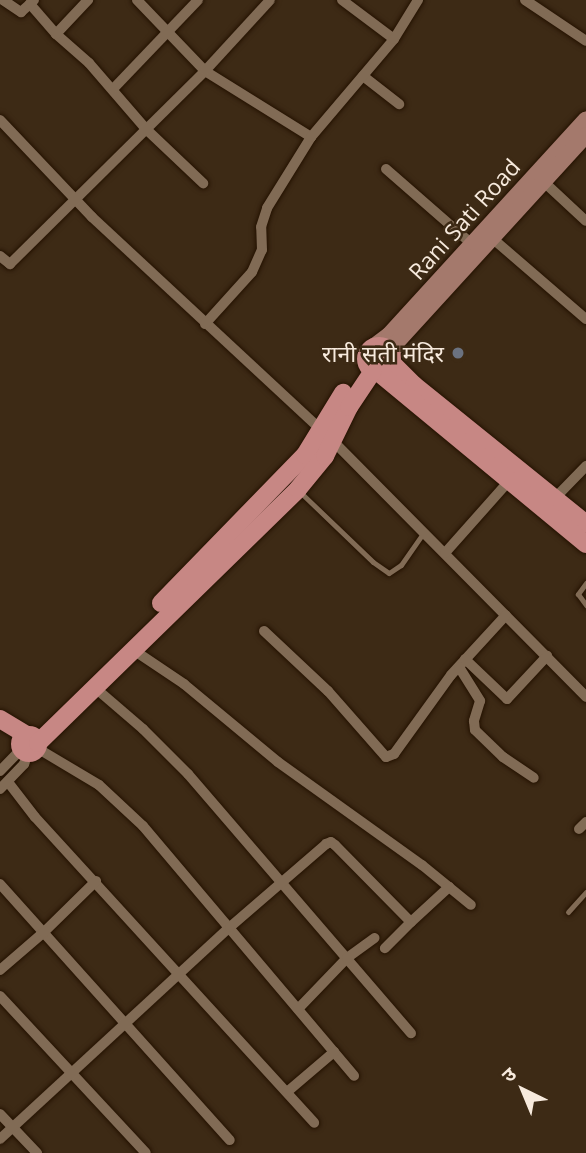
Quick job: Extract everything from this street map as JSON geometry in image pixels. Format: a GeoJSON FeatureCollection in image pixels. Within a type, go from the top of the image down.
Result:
{"type":"FeatureCollection","features":[{"type":"Feature","properties":{"kind":"main road"},"geometry":{"type":"LineString","coordinates":[[29,744],[298,489],[317,467],[347,386],[379,361]]}},
{"type":"Feature","properties":{"kind":"main road"},"geometry":{"type":"LineString","coordinates":[[379,361],[509,481],[586,544]]}},
{"type":"Feature","properties":{"kind":"main road"},"geometry":{"type":"LineString","coordinates":[[379,361],[408,380],[586,524]]}},
{"type":"Feature","properties":{"kind":"main road"},"geometry":{"type":"LineString","coordinates":[[29,744],[305,455],[327,436]]}},
{"type":"Feature","properties":{"kind":"main road"},"geometry":{"type":"LineString","coordinates":[[0,719],[29,744]]}},
{"type":"Feature","properties":{"kind":"main road"},"geometry":{"type":"LineString","coordinates":[[0,730],[29,744]]}},
{"type":"Feature","properties":{"kind":"street"},"geometry":{"type":"LineString","coordinates":[[3,0],[21,12],[32,1]]}},
{"type":"Feature","properties":{"kind":"street"},"geometry":{"type":"LineString","coordinates":[[56,34],[88,0]]}},
{"type":"Feature","properties":{"kind":"street"},"geometry":{"type":"LineString","coordinates":[[137,0],[205,71],[311,137]]}},
{"type":"Feature","properties":{"kind":"street"},"geometry":{"type":"LineString","coordinates":[[113,89],[198,0]]}},
{"type":"Feature","properties":{"kind":"street"},"geometry":{"type":"LineString","coordinates":[[0,256],[10,264],[205,71],[266,4],[253,0]]}},
{"type":"Feature","properties":{"kind":"street"},"geometry":{"type":"LineString","coordinates":[[342,0],[394,38]]}},
{"type":"Feature","properties":{"kind":"street"},"geometry":{"type":"LineString","coordinates":[[205,324],[252,272],[262,250],[261,228],[267,208],[311,137],[394,38],[418,0]]}},
{"type":"Feature","properties":{"kind":"street"},"geometry":{"type":"LineString","coordinates":[[525,0],[586,41]]}},
{"type":"Feature","properties":{"kind":"street"},"geometry":{"type":"LineString","coordinates":[[32,1],[30,4],[56,34],[113,89],[146,129],[203,183]]}},
{"type":"Feature","properties":{"kind":"street"},"geometry":{"type":"LineString","coordinates":[[363,76],[400,104]]}},
{"type":"Feature","properties":{"kind":"street"},"geometry":{"type":"LineString","coordinates":[[0,120],[76,200],[327,436],[586,697]]}},
{"type":"Feature","properties":{"kind":"street"},"geometry":{"type":"LineString","coordinates":[[379,361],[544,182],[586,124]]}},
{"type":"Feature","properties":{"kind":"street","name":"Rani Sati Road"},"geometry":{"type":"LineString","coordinates":[[379,361],[388,335],[586,124]]}},
{"type":"Feature","properties":{"kind":"street"},"geometry":{"type":"LineString","coordinates":[[386,169],[472,244]]}},
{"type":"Feature","properties":{"kind":"street"},"geometry":{"type":"LineString","coordinates":[[544,182],[586,221]]}},
{"type":"Feature","properties":{"kind":"street"},"geometry":{"type":"LineString","coordinates":[[492,238],[586,319]]}},
{"type":"Feature","properties":{"kind":"street"},"geometry":{"type":"LineString","coordinates":[[555,498],[586,466]]}},
{"type":"Feature","properties":{"kind":"street"},"geometry":{"type":"LineString","coordinates":[[445,553],[509,481]]}},
{"type":"Feature","properties":{"kind":"street"},"geometry":{"type":"LineString","coordinates":[[264,631],[328,691],[370,744],[386,757],[394,754],[462,663],[506,615]]}},
{"type":"Feature","properties":{"kind":"street"},"geometry":{"type":"LineString","coordinates":[[132,649],[184,684],[278,762],[471,905]]}},
{"type":"Feature","properties":{"kind":"street"},"geometry":{"type":"LineString","coordinates":[[462,663],[507,699],[547,656]]}},
{"type":"Feature","properties":{"kind":"street"},"geometry":{"type":"LineString","coordinates":[[462,663],[480,701],[474,721],[475,730],[503,757],[534,778]]}},
{"type":"Feature","properties":{"kind":"street"},"geometry":{"type":"LineString","coordinates":[[93,686],[143,729],[188,774],[411,1032]]}},
{"type":"Feature","properties":{"kind":"street"},"geometry":{"type":"LineString","coordinates":[[0,771],[29,744]]}},
{"type":"Feature","properties":{"kind":"street"},"geometry":{"type":"LineString","coordinates":[[29,744],[24,764],[4,785],[96,881],[314,1123]]}},
{"type":"Feature","properties":{"kind":"street"},"geometry":{"type":"LineString","coordinates":[[29,744],[99,786],[143,826],[354,1076]]}},
{"type":"Feature","properties":{"kind":"street"},"geometry":{"type":"LineString","coordinates":[[0,1139],[230,927],[331,842],[411,922]]}},
{"type":"Feature","properties":{"kind":"street"},"geometry":{"type":"LineString","coordinates":[[0,970],[96,881]]}},
{"type":"Feature","properties":{"kind":"street"},"geometry":{"type":"LineString","coordinates":[[0,884],[127,1022],[230,1140]]}},
{"type":"Feature","properties":{"kind":"street"},"geometry":{"type":"LineString","coordinates":[[385,948],[449,887]]}},
{"type":"Feature","properties":{"kind":"street"},"geometry":{"type":"LineString","coordinates":[[298,1009],[347,958],[375,938]]}},
{"type":"Feature","properties":{"kind":"street"},"geometry":{"type":"LineString","coordinates":[[0,996],[146,1153]]}},
{"type":"Feature","properties":{"kind":"street"},"geometry":{"type":"LineString","coordinates":[[287,1092],[334,1052]]}},
{"type":"Feature","properties":{"kind":"street"},"geometry":{"type":"LineString","coordinates":[[0,1114],[37,1153]]}},
{"type":"Feature","properties":{"kind":"lane"},"geometry":{"type":"LineString","coordinates":[[298,489],[373,562],[389,573],[401,565],[424,532]]}},
{"type":"Feature","properties":{"kind":"lane"},"geometry":{"type":"LineString","coordinates":[[586,583],[578,594],[586,605]]}},
{"type":"Feature","properties":{"kind":"lane"},"geometry":{"type":"LineString","coordinates":[[568,912],[586,892]]}},
{"type":"Feature","properties":{"kind":"place","name":"रानी सती मंदिर"},"geometry":{"type":"Point","coordinates":[458,353]}}]}
